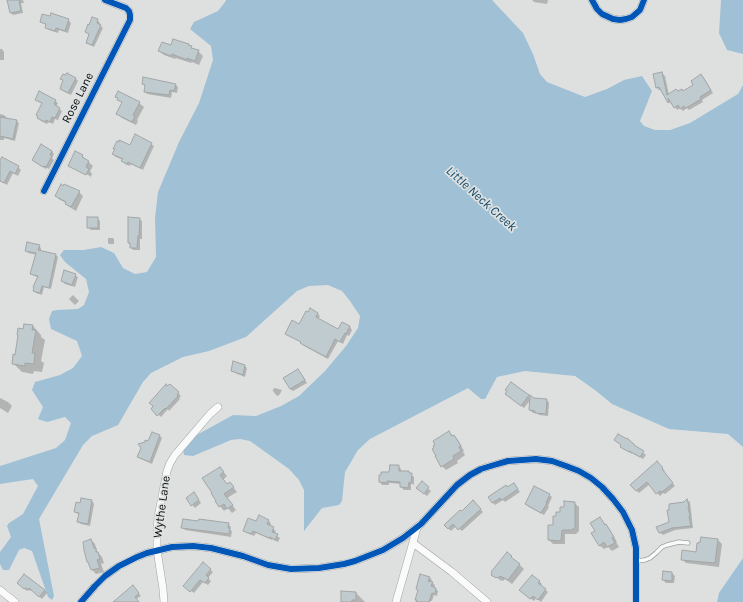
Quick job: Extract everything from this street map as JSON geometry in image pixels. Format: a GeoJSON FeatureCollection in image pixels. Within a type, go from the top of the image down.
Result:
{"type":"FeatureCollection","features":[{"type":"Feature","properties":{"kind":"street","name":"Rose Lane"},"geometry":{"type":"LineString","coordinates":[[44,191],[130,20],[129,11],[126,8],[105,0]]}},
{"type":"Feature","properties":{"kind":"street"},"geometry":{"type":"LineString","coordinates":[[592,0],[602,14],[613,19],[620,20],[632,17],[640,10],[644,0]]}},
{"type":"Feature","properties":{"kind":"street","name":"Wythe Lane"},"geometry":{"type":"LineString","coordinates":[[164,602],[156,533],[167,471],[170,462],[175,455],[210,414],[218,407]]}},
{"type":"Feature","properties":{"kind":"street"},"geometry":{"type":"LineString","coordinates":[[81,602],[105,576],[119,566],[137,557],[157,550],[172,547],[193,546],[211,548],[277,567],[291,569],[308,569],[355,561],[389,547],[417,528],[457,485],[476,472],[508,461],[527,459],[552,461],[579,471],[602,487],[623,512],[632,530],[636,548],[636,602]]}},
{"type":"Feature","properties":{"kind":"street"},"geometry":{"type":"LineString","coordinates":[[396,602],[417,528]]}},
{"type":"Feature","properties":{"kind":"street"},"geometry":{"type":"LineString","coordinates":[[413,542],[447,568],[487,602]]}},
{"type":"Feature","properties":{"kind":"street"},"geometry":{"type":"LineString","coordinates":[[0,590],[16,602]]}},
{"type":"Feature","properties":{"kind":"lane"},"geometry":{"type":"LineString","coordinates":[[636,561],[650,558],[662,547],[667,545],[679,542],[688,542]]}},
{"type":"Feature","properties":{"kind":"water","name":"Little Neck Creek"},"geometry":{"type":"Polygon","coordinates":[[[226,0],[492,0],[523,33],[540,74],[547,82],[585,97],[607,89],[624,80],[642,76],[652,91],[640,121],[644,126],[655,130],[670,130],[690,123],[738,94],[743,85],[743,447],[728,434],[669,429],[612,404],[575,376],[525,371],[497,377],[485,399],[481,399],[468,388],[370,439],[358,450],[345,472],[342,501],[339,505],[322,508],[304,531],[304,490],[299,480],[289,469],[250,441],[240,439],[231,440],[193,456],[184,455],[183,450],[193,437],[233,415],[256,416],[281,406],[299,396],[325,371],[346,346],[358,328],[360,316],[342,291],[328,285],[309,286],[297,291],[246,337],[209,351],[183,357],[151,373],[143,382],[118,425],[92,436],[83,445],[39,519],[54,596],[52,600],[48,597],[32,551],[24,548],[19,550],[9,570],[3,570],[0,564],[0,552],[11,537],[7,526],[23,514],[38,486],[33,479],[0,484],[0,466],[56,448],[65,440],[71,423],[65,417],[47,422],[38,419],[43,407],[32,390],[35,382],[60,375],[73,368],[82,356],[77,341],[51,329],[49,319],[52,311],[78,309],[84,305],[89,292],[86,279],[65,262],[60,255],[64,250],[84,250],[101,247],[114,253],[123,268],[135,274],[147,272],[156,257],[155,218],[158,192],[179,142],[199,103],[213,60],[211,46],[190,29],[194,22],[218,11],[226,0]]]}},
{"type":"Feature","properties":{"kind":"water"},"geometry":{"type":"Polygon","coordinates":[[[721,0],[743,0],[743,54],[727,50],[719,33],[721,0]]]}},
{"type":"Feature","properties":{"kind":"water"},"geometry":{"type":"Polygon","coordinates":[[[743,558],[743,602],[717,602],[719,593],[743,558]]]}},
{"type":"Feature","properties":{"kind":"building"},"geometry":{"type":"Polygon","coordinates":[[[7,0],[19,0],[21,11],[10,13],[7,0]]]}},
{"type":"Feature","properties":{"kind":"building"},"geometry":{"type":"Polygon","coordinates":[[[51,13],[69,19],[65,31],[56,28],[55,31],[45,28],[46,24],[40,22],[42,14],[50,16],[51,13]]]}},
{"type":"Feature","properties":{"kind":"building"},"geometry":{"type":"Polygon","coordinates":[[[92,17],[98,19],[97,23],[101,25],[92,45],[86,43],[89,34],[85,32],[92,17]]]}},
{"type":"Feature","properties":{"kind":"building"},"geometry":{"type":"Polygon","coordinates":[[[173,39],[189,44],[188,45],[192,46],[191,48],[199,50],[195,61],[187,58],[187,60],[172,54],[171,56],[158,51],[162,42],[171,45],[173,39]]]}},
{"type":"Feature","properties":{"kind":"building"},"geometry":{"type":"Polygon","coordinates":[[[662,72],[667,95],[676,89],[678,91],[682,89],[683,91],[693,85],[691,81],[701,74],[711,90],[700,97],[701,99],[686,108],[684,106],[680,109],[678,105],[674,108],[668,98],[668,103],[659,87],[656,88],[653,74],[662,72]]]}},
{"type":"Feature","properties":{"kind":"building"},"geometry":{"type":"Polygon","coordinates":[[[67,73],[76,78],[68,93],[60,89],[63,80],[60,79],[63,74],[66,75],[67,73]]]}},
{"type":"Feature","properties":{"kind":"building"},"geometry":{"type":"Polygon","coordinates":[[[143,77],[176,84],[174,91],[170,90],[169,95],[144,92],[145,85],[142,84],[143,77]]]}},
{"type":"Feature","properties":{"kind":"building"},"geometry":{"type":"Polygon","coordinates":[[[39,91],[56,100],[54,104],[60,108],[55,118],[52,117],[50,122],[46,120],[45,122],[37,118],[38,116],[36,115],[42,103],[35,100],[39,91]]]}},
{"type":"Feature","properties":{"kind":"building"},"geometry":{"type":"Polygon","coordinates":[[[118,91],[140,102],[133,115],[135,116],[132,122],[116,114],[122,102],[117,100],[118,98],[115,97],[118,91]]]}},
{"type":"Feature","properties":{"kind":"building"},"geometry":{"type":"Polygon","coordinates":[[[0,117],[17,120],[13,139],[0,136],[0,117]]]}},
{"type":"Feature","properties":{"kind":"building"},"geometry":{"type":"Polygon","coordinates":[[[135,134],[152,143],[140,168],[128,162],[127,164],[121,161],[123,159],[112,154],[117,141],[119,142],[119,140],[130,145],[135,134]]]}},
{"type":"Feature","properties":{"kind":"building"},"geometry":{"type":"Polygon","coordinates":[[[41,144],[52,151],[50,155],[52,156],[46,167],[43,167],[32,160],[41,144]]]}},
{"type":"Feature","properties":{"kind":"building"},"geometry":{"type":"Polygon","coordinates":[[[75,151],[83,155],[82,157],[89,161],[86,167],[89,169],[86,175],[68,166],[75,151]]]}},
{"type":"Feature","properties":{"kind":"building"},"geometry":{"type":"Polygon","coordinates":[[[2,157],[19,166],[15,174],[10,171],[4,183],[0,181],[0,160],[2,157]]]}},
{"type":"Feature","properties":{"kind":"building"},"geometry":{"type":"Polygon","coordinates":[[[61,184],[80,191],[71,207],[65,204],[66,202],[55,196],[61,184]]]}},
{"type":"Feature","properties":{"kind":"building"},"geometry":{"type":"Polygon","coordinates":[[[87,217],[98,217],[98,228],[87,228],[87,217]]]}},
{"type":"Feature","properties":{"kind":"building"},"geometry":{"type":"Polygon","coordinates":[[[128,217],[140,218],[137,248],[130,248],[130,243],[128,243],[128,217]]]}},
{"type":"Feature","properties":{"kind":"building"},"geometry":{"type":"Polygon","coordinates":[[[27,242],[40,245],[38,250],[56,254],[49,288],[42,286],[40,293],[33,291],[33,287],[38,276],[30,274],[36,253],[25,251],[27,242]]]}},
{"type":"Feature","properties":{"kind":"building"},"geometry":{"type":"Polygon","coordinates":[[[64,270],[76,274],[72,285],[61,281],[64,270]]]}},
{"type":"Feature","properties":{"kind":"building"},"geometry":{"type":"Polygon","coordinates":[[[310,308],[318,313],[316,317],[338,329],[342,322],[350,326],[340,342],[335,339],[326,357],[285,334],[292,320],[299,324],[306,311],[308,312],[310,308]]]}},
{"type":"Feature","properties":{"kind":"building"},"geometry":{"type":"Polygon","coordinates":[[[24,324],[33,325],[32,330],[36,330],[32,353],[35,353],[34,364],[25,363],[25,366],[12,364],[13,354],[15,355],[18,328],[23,329],[24,324]]]}},
{"type":"Feature","properties":{"kind":"building"},"geometry":{"type":"Polygon","coordinates":[[[233,361],[245,365],[243,375],[231,371],[233,361]]]}},
{"type":"Feature","properties":{"kind":"building"},"geometry":{"type":"Polygon","coordinates":[[[298,369],[305,380],[290,389],[283,378],[298,369]]]}},
{"type":"Feature","properties":{"kind":"building"},"geometry":{"type":"Polygon","coordinates":[[[511,382],[529,395],[521,406],[505,394],[507,391],[505,390],[511,382]]]}},
{"type":"Feature","properties":{"kind":"building"},"geometry":{"type":"Polygon","coordinates":[[[166,384],[167,386],[170,384],[179,392],[177,395],[178,396],[157,416],[151,409],[153,406],[149,403],[166,384]]]}},
{"type":"Feature","properties":{"kind":"building"},"geometry":{"type":"Polygon","coordinates":[[[530,395],[534,398],[547,399],[546,414],[535,413],[535,411],[529,410],[530,395]]]}},
{"type":"Feature","properties":{"kind":"building"},"geometry":{"type":"Polygon","coordinates":[[[449,431],[452,436],[454,435],[461,446],[459,447],[461,451],[453,456],[454,459],[441,467],[432,449],[435,445],[433,441],[449,431]]]}},
{"type":"Feature","properties":{"kind":"building"},"geometry":{"type":"Polygon","coordinates":[[[152,432],[160,435],[150,462],[137,457],[141,448],[138,444],[145,442],[145,440],[148,441],[152,432]]]}},
{"type":"Feature","properties":{"kind":"building"},"geometry":{"type":"Polygon","coordinates":[[[618,434],[627,438],[634,445],[644,451],[640,457],[620,447],[621,445],[614,440],[618,434]]]}},
{"type":"Feature","properties":{"kind":"building"},"geometry":{"type":"Polygon","coordinates":[[[657,461],[673,483],[662,492],[660,491],[656,494],[647,482],[636,491],[630,485],[657,461]]]}},
{"type":"Feature","properties":{"kind":"building"},"geometry":{"type":"Polygon","coordinates":[[[390,465],[399,465],[399,471],[409,471],[409,473],[412,473],[411,484],[409,482],[408,488],[400,487],[400,482],[379,482],[379,475],[381,475],[381,472],[389,472],[390,465]]]}},
{"type":"Feature","properties":{"kind":"building"},"geometry":{"type":"Polygon","coordinates":[[[220,467],[224,472],[220,475],[227,484],[230,482],[234,487],[224,494],[233,505],[227,509],[224,504],[219,507],[202,478],[220,467]]]}},
{"type":"Feature","properties":{"kind":"building"},"geometry":{"type":"Polygon","coordinates":[[[422,481],[429,487],[424,494],[416,488],[422,481]]]}},
{"type":"Feature","properties":{"kind":"building"},"geometry":{"type":"Polygon","coordinates":[[[514,483],[518,489],[502,500],[500,498],[492,503],[488,497],[506,485],[507,487],[514,483]]]}},
{"type":"Feature","properties":{"kind":"building"},"geometry":{"type":"Polygon","coordinates":[[[534,486],[550,494],[541,513],[525,504],[534,486]]]}},
{"type":"Feature","properties":{"kind":"building"},"geometry":{"type":"Polygon","coordinates":[[[194,492],[199,500],[191,506],[186,498],[194,492]]]}},
{"type":"Feature","properties":{"kind":"building"},"geometry":{"type":"Polygon","coordinates":[[[81,498],[92,500],[88,524],[77,522],[79,513],[74,512],[76,502],[80,503],[81,498]]]}},
{"type":"Feature","properties":{"kind":"building"},"geometry":{"type":"Polygon","coordinates":[[[687,499],[691,526],[672,528],[659,533],[656,527],[669,522],[667,510],[669,510],[669,504],[684,502],[687,499]]]}},
{"type":"Feature","properties":{"kind":"building"},"geometry":{"type":"Polygon","coordinates":[[[473,500],[481,509],[458,530],[453,524],[448,529],[444,525],[460,510],[462,511],[473,500]]]}},
{"type":"Feature","properties":{"kind":"building"},"geometry":{"type":"Polygon","coordinates":[[[564,501],[575,502],[575,527],[572,530],[562,530],[561,541],[548,540],[548,525],[553,525],[553,516],[556,516],[556,512],[560,512],[560,507],[564,507],[564,501]]]}},
{"type":"Feature","properties":{"kind":"building"},"geometry":{"type":"Polygon","coordinates":[[[259,515],[269,520],[267,524],[274,527],[272,532],[278,534],[275,540],[253,531],[251,534],[243,531],[248,518],[256,521],[259,515]]]}},
{"type":"Feature","properties":{"kind":"building"},"geometry":{"type":"Polygon","coordinates":[[[600,517],[614,537],[612,538],[615,543],[607,547],[604,542],[599,546],[591,533],[595,531],[590,523],[600,517]]]}},
{"type":"Feature","properties":{"kind":"building"},"geometry":{"type":"Polygon","coordinates":[[[183,519],[198,521],[199,519],[229,523],[229,534],[181,528],[183,519]]]}},
{"type":"Feature","properties":{"kind":"building"},"geometry":{"type":"Polygon","coordinates":[[[701,537],[718,539],[715,563],[681,560],[682,550],[696,552],[697,543],[700,542],[701,537]]]}},
{"type":"Feature","properties":{"kind":"building"},"geometry":{"type":"Polygon","coordinates":[[[91,539],[94,548],[96,548],[96,552],[98,552],[100,559],[97,560],[100,568],[91,570],[87,562],[83,542],[91,539]]]}},
{"type":"Feature","properties":{"kind":"building"},"geometry":{"type":"Polygon","coordinates":[[[507,552],[520,564],[508,580],[500,576],[496,578],[491,575],[491,572],[507,552]]]}},
{"type":"Feature","properties":{"kind":"building"},"geometry":{"type":"Polygon","coordinates":[[[203,562],[211,569],[206,575],[209,578],[205,583],[200,580],[190,592],[183,586],[203,562]]]}},
{"type":"Feature","properties":{"kind":"building"},"geometry":{"type":"Polygon","coordinates":[[[663,571],[672,572],[672,581],[662,580],[663,571]]]}},
{"type":"Feature","properties":{"kind":"building"},"geometry":{"type":"Polygon","coordinates":[[[24,574],[45,590],[39,597],[29,588],[28,590],[26,588],[24,589],[17,583],[24,574]]]}},
{"type":"Feature","properties":{"kind":"building"},"geometry":{"type":"Polygon","coordinates":[[[420,574],[430,577],[428,581],[433,582],[431,586],[436,588],[435,594],[432,593],[429,602],[416,602],[417,600],[415,600],[420,574]]]}},
{"type":"Feature","properties":{"kind":"building"},"geometry":{"type":"Polygon","coordinates":[[[532,575],[540,581],[538,583],[546,589],[538,600],[533,596],[530,599],[519,590],[532,575]]]}},
{"type":"Feature","properties":{"kind":"building"},"geometry":{"type":"Polygon","coordinates":[[[133,585],[139,593],[135,597],[139,602],[113,602],[133,585]]]}},
{"type":"Feature","properties":{"kind":"building"},"geometry":{"type":"Polygon","coordinates":[[[341,591],[356,592],[356,600],[352,600],[352,602],[341,602],[341,591]]]}},
{"type":"Feature","properties":{"kind":"cycle path"},"geometry":{"type":"LineString","coordinates":[[44,191],[130,20],[129,11],[126,8],[105,0]]}},
{"type":"Feature","properties":{"kind":"cycle path"},"geometry":{"type":"LineString","coordinates":[[592,0],[602,14],[613,19],[620,20],[632,17],[640,10],[644,0]]}},
{"type":"Feature","properties":{"kind":"cycle path"},"geometry":{"type":"LineString","coordinates":[[81,602],[105,576],[119,566],[147,553],[172,547],[193,546],[211,548],[243,556],[268,565],[291,569],[319,568],[355,561],[383,550],[403,538],[421,524],[457,485],[470,475],[481,469],[508,461],[536,459],[552,461],[579,471],[591,478],[602,487],[623,512],[632,530],[636,548],[636,602]]}}]}
